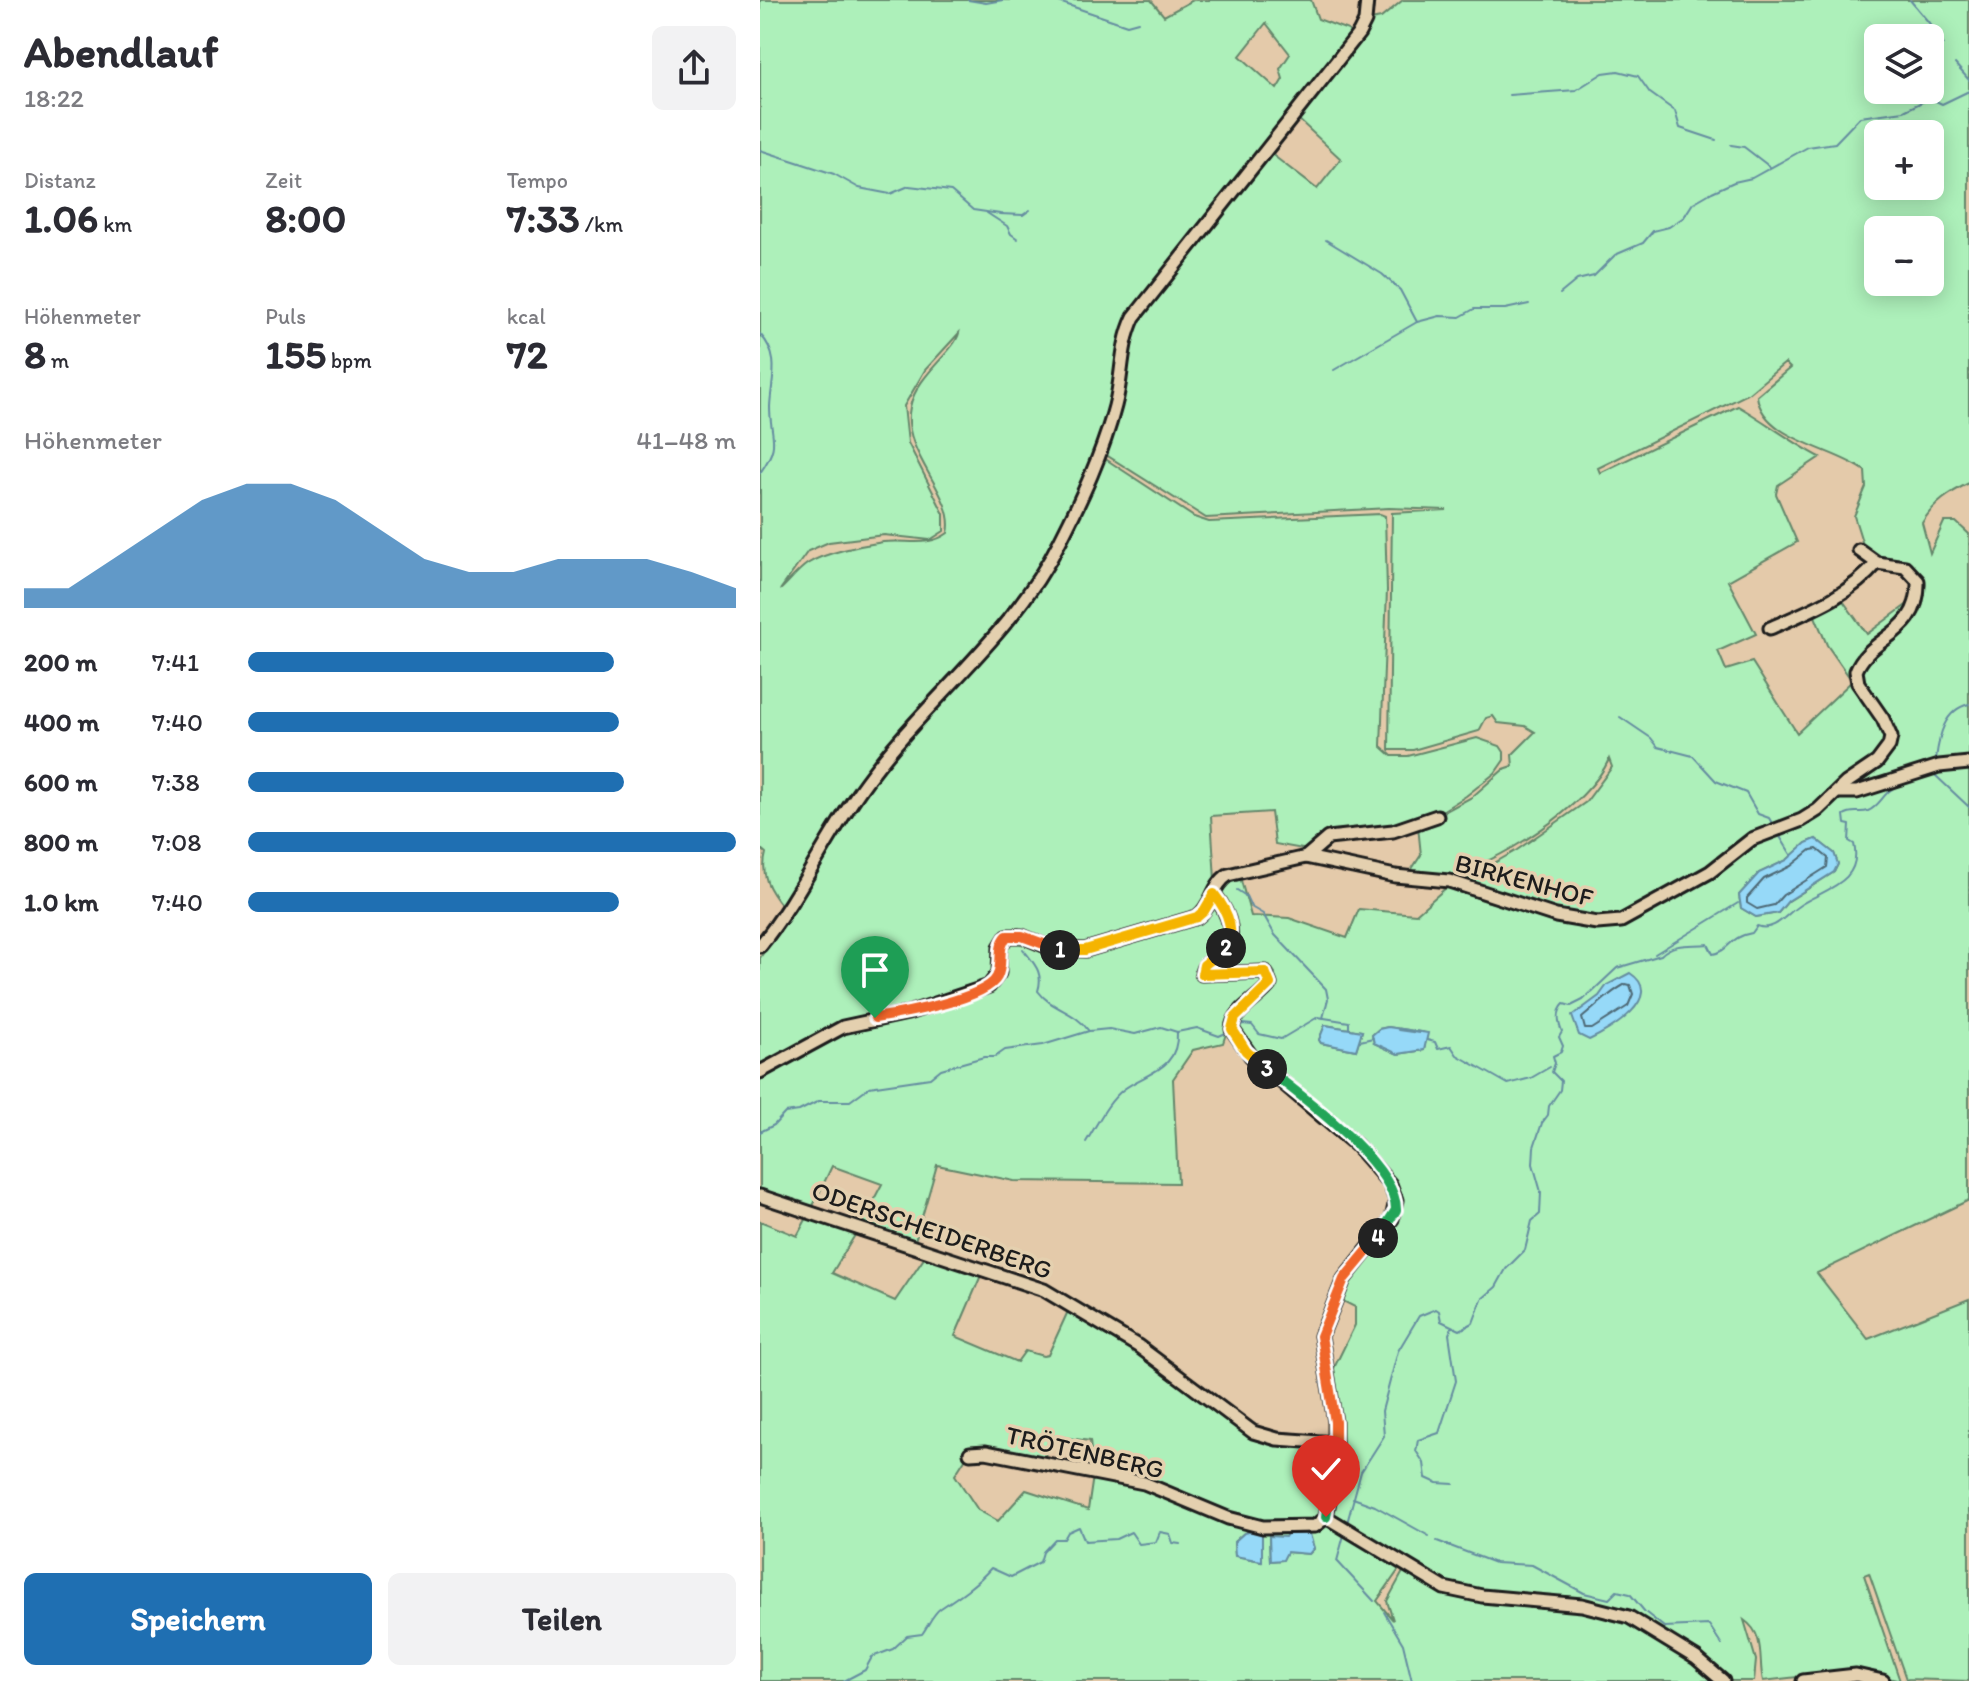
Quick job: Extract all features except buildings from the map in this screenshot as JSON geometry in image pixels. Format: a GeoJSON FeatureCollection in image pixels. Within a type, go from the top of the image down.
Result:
{"type":"FeatureCollection","features":[{"type":"Feature","properties":{"kind":"street"},"geometry":{"type":"LineString","coordinates":[[762,940],[799,893],[864,783],[996,636],[1042,575],[1100,451],[1116,402],[1123,345],[1134,317],[1365,21],[1367,0]]}},
{"type":"Feature","properties":{"kind":"street"},"geometry":{"type":"LineString","coordinates":[[1770,628],[1828,603],[1868,573],[1877,563],[1859,550]]}},
{"type":"Feature","properties":{"kind":"street","name":"BIRKENHOF"},"geometry":{"type":"LineString","coordinates":[[760,1072],[843,1027],[908,1013],[982,990],[996,980],[1000,947],[1007,936],[1022,936],[1053,949],[1085,950],[1197,917],[1204,911],[1220,880],[1228,875],[1306,857],[1395,876],[1449,881],[1556,916],[1609,923],[1635,914],[1710,872],[1752,839],[1802,820],[1877,762],[1889,746],[1887,726],[1858,683],[1856,671],[1864,659],[1909,618],[1918,590],[1915,576],[1905,567],[1877,563]]}},
{"type":"Feature","properties":{"kind":"street"},"geometry":{"type":"LineString","coordinates":[[1840,792],[1857,792],[1939,766],[1969,763]]}},
{"type":"Feature","properties":{"kind":"street","name":"BIRKENHOF"},"geometry":{"type":"LineString","coordinates":[[1306,857],[1328,838],[1393,831],[1437,816]]}},
{"type":"Feature","properties":{"kind":"street"},"geometry":{"type":"LineString","coordinates":[[1214,894],[1226,912],[1231,934],[1224,950],[1204,965],[1202,974],[1265,972],[1270,984],[1235,1018],[1232,1029],[1251,1056],[1349,1137],[1390,1184],[1396,1200],[1392,1219],[1344,1279],[1321,1336],[1335,1443],[1334,1474],[1326,1517],[1444,1588],[1482,1596],[1582,1605],[1629,1617],[1696,1658],[1723,1681]]}},
{"type":"Feature","properties":{"kind":"street","name":"ODERSCHEIDERBERG"},"geometry":{"type":"LineString","coordinates":[[760,1196],[1044,1290],[1138,1346],[1253,1432],[1277,1439],[1335,1443]]}},
{"type":"Feature","properties":{"kind":"street","name":"TRÖTENBERG"},"geometry":{"type":"LineString","coordinates":[[970,1453],[986,1452],[1144,1483],[1228,1518],[1263,1527],[1315,1526],[1326,1517]]}},
{"type":"Feature","properties":{"kind":"street"},"geometry":{"type":"LineString","coordinates":[[1803,1681],[1856,1675],[1883,1681]]}},
{"type":"Feature","properties":{"kind":"green space"},"geometry":{"type":"Polygon","coordinates":[[[760,0],[1151,0],[1164,16],[1193,0],[1311,0],[1318,19],[1348,30],[1352,36],[1228,191],[1234,195],[1270,153],[1317,189],[1341,159],[1297,118],[1367,28],[1365,21],[1381,18],[1403,0],[1969,0],[1969,483],[1942,499],[1922,523],[1930,553],[1944,522],[1956,522],[1969,534],[1969,1200],[1817,1273],[1868,1339],[1969,1299],[1969,1681],[1906,1679],[1869,1573],[1864,1575],[1900,1681],[1859,1670],[1763,1681],[1756,1633],[1744,1620],[1756,1660],[1754,1681],[760,1681],[760,1221],[797,1236],[809,1214],[858,1230],[832,1273],[895,1301],[927,1254],[982,1273],[955,1336],[1017,1362],[1025,1351],[1048,1355],[1069,1309],[1147,1357],[1254,1437],[1276,1442],[1339,1445],[1332,1372],[1355,1325],[1355,1307],[1339,1299],[1396,1222],[1399,1214],[1398,1195],[1386,1173],[1367,1150],[1316,1103],[1251,1052],[1234,1024],[1273,987],[1275,973],[1270,966],[1262,977],[1264,984],[1232,1015],[1223,1043],[1193,1050],[1173,1079],[1178,1183],[1014,1181],[937,1165],[915,1241],[861,1224],[882,1184],[832,1166],[812,1208],[760,1191],[760,958],[826,857],[869,782],[1022,609],[1051,567],[1076,521],[1101,462],[1107,460],[1194,517],[1209,522],[1385,516],[1387,590],[1381,746],[1392,756],[1408,756],[1477,738],[1500,746],[1504,752],[1504,760],[1495,773],[1437,814],[1418,822],[1373,831],[1326,834],[1308,850],[1275,844],[1271,812],[1211,816],[1215,880],[1240,877],[1251,916],[1289,918],[1347,938],[1359,909],[1416,914],[1447,887],[1486,901],[1553,917],[1556,911],[1469,883],[1468,878],[1517,850],[1586,802],[1612,767],[1609,759],[1599,777],[1562,814],[1489,860],[1445,876],[1408,875],[1421,855],[1418,826],[1472,797],[1504,769],[1513,766],[1512,755],[1535,732],[1525,726],[1498,723],[1493,716],[1486,718],[1479,731],[1413,750],[1389,750],[1392,513],[1447,510],[1389,508],[1206,518],[1100,451],[1112,418],[1108,415],[1061,527],[1026,590],[979,649],[877,759],[848,800],[783,907],[767,882],[764,868],[766,853],[760,848],[760,0]],[[1266,23],[1240,56],[1277,89],[1283,79],[1280,69],[1290,54],[1266,23]],[[959,333],[925,370],[904,406],[908,443],[944,514],[944,531],[930,540],[884,535],[829,542],[808,551],[780,590],[803,567],[823,556],[883,542],[933,540],[948,533],[949,519],[944,504],[920,458],[909,424],[910,407],[920,385],[959,333]],[[1785,363],[1748,394],[1598,468],[1600,473],[1738,406],[1820,457],[1778,485],[1776,494],[1797,542],[1728,581],[1756,634],[1718,651],[1726,670],[1752,662],[1797,733],[1852,681],[1827,645],[1814,614],[1841,598],[1867,634],[1913,600],[1920,602],[1923,582],[1907,564],[1876,557],[1864,548],[1854,516],[1866,487],[1865,471],[1786,433],[1762,411],[1757,396],[1790,368],[1785,363]],[[1853,682],[1884,726],[1887,746],[1881,756],[1840,781],[1832,793],[1799,817],[1805,822],[1876,767],[1892,749],[1892,728],[1863,683],[1853,682]],[[1816,839],[1806,843],[1787,860],[1759,873],[1739,895],[1741,908],[1756,917],[1778,913],[1787,902],[1834,872],[1838,864],[1834,853],[1816,839]],[[1018,928],[1002,931],[994,973],[982,985],[953,997],[871,1015],[875,1018],[921,1009],[959,999],[988,986],[999,972],[1000,947],[1013,939],[1018,928]],[[1325,1025],[1319,1040],[1356,1050],[1362,1031],[1325,1025]],[[1388,1027],[1372,1035],[1374,1043],[1398,1054],[1424,1050],[1427,1033],[1388,1027]],[[1050,1436],[1043,1463],[986,1452],[969,1453],[955,1475],[978,1510],[998,1521],[1026,1490],[1088,1510],[1093,1476],[1150,1486],[1151,1482],[1093,1471],[1090,1441],[1050,1436]],[[1348,1529],[1345,1536],[1400,1568],[1377,1601],[1393,1620],[1387,1601],[1404,1570],[1451,1594],[1508,1602],[1507,1595],[1464,1591],[1444,1585],[1348,1529]],[[1262,1532],[1244,1533],[1234,1542],[1235,1556],[1261,1561],[1262,1532]],[[1309,1534],[1269,1537],[1270,1561],[1282,1560],[1286,1552],[1309,1554],[1314,1549],[1309,1534]]]}},
{"type":"Feature","properties":{"kind":"water"},"geometry":{"type":"Polygon","coordinates":[[[1816,839],[1834,853],[1838,864],[1834,872],[1788,901],[1778,913],[1756,917],[1741,908],[1739,895],[1759,873],[1787,860],[1806,843],[1816,839]]]}},
{"type":"Feature","properties":{"kind":"water"},"geometry":{"type":"Polygon","coordinates":[[[1630,973],[1640,982],[1642,992],[1631,1012],[1589,1040],[1579,1035],[1572,1016],[1599,996],[1607,985],[1630,973]]]}},
{"type":"Feature","properties":{"kind":"water"},"geometry":{"type":"Polygon","coordinates":[[[1325,1025],[1362,1031],[1356,1050],[1321,1043],[1319,1040],[1325,1025]]]}},
{"type":"Feature","properties":{"kind":"water"},"geometry":{"type":"Polygon","coordinates":[[[1388,1027],[1428,1033],[1424,1050],[1398,1054],[1374,1043],[1372,1035],[1388,1027]]]}},
{"type":"Feature","properties":{"kind":"water"},"geometry":{"type":"Polygon","coordinates":[[[1262,1532],[1262,1561],[1235,1556],[1234,1542],[1244,1533],[1262,1532]]]}},
{"type":"Feature","properties":{"kind":"water"},"geometry":{"type":"Polygon","coordinates":[[[1287,1534],[1310,1534],[1314,1548],[1309,1554],[1287,1552],[1283,1560],[1270,1561],[1269,1536],[1285,1537],[1287,1534]]]}},
{"type":"Feature","properties":{"kind":"waterway"},"geometry":{"type":"LineString","coordinates":[[968,0],[986,3],[1003,0]]}},
{"type":"Feature","properties":{"kind":"waterway"},"geometry":{"type":"LineString","coordinates":[[1053,0],[1127,25],[1138,22]]}},
{"type":"Feature","properties":{"kind":"waterway"},"geometry":{"type":"LineString","coordinates":[[1910,0],[1930,24]]}},
{"type":"Feature","properties":{"kind":"waterway"},"geometry":{"type":"LineString","coordinates":[[1955,64],[1969,80]]}},
{"type":"Feature","properties":{"kind":"waterway"},"geometry":{"type":"LineString","coordinates":[[1509,95],[1576,90],[1603,73],[1618,71],[1638,76],[1650,93],[1675,111],[1680,128],[1716,140]]}},
{"type":"Feature","properties":{"kind":"waterway"},"geometry":{"type":"LineString","coordinates":[[1560,294],[1577,280],[1594,276],[1615,255],[1643,243],[1653,231],[1669,227],[1684,217],[1693,203],[1734,182],[1752,178],[1808,147],[1835,143],[1860,117],[1904,111],[1930,98],[1942,104],[1969,91]]}},
{"type":"Feature","properties":{"kind":"waterway"},"geometry":{"type":"LineString","coordinates":[[1731,145],[1744,147],[1770,167]]}},
{"type":"Feature","properties":{"kind":"waterway"},"geometry":{"type":"LineString","coordinates":[[760,150],[834,174],[859,188],[890,194],[909,186],[951,191],[973,210],[1023,215],[1030,210]]}},
{"type":"Feature","properties":{"kind":"waterway"},"geometry":{"type":"LineString","coordinates":[[987,213],[1007,226],[1018,239]]}},
{"type":"Feature","properties":{"kind":"waterway"},"geometry":{"type":"LineString","coordinates":[[1326,240],[1382,274],[1400,290],[1417,322]]}},
{"type":"Feature","properties":{"kind":"waterway"},"geometry":{"type":"LineString","coordinates":[[1334,370],[1417,322],[1440,316],[1460,317],[1474,309],[1505,309],[1529,304]]}},
{"type":"Feature","properties":{"kind":"waterway"},"geometry":{"type":"LineString","coordinates":[[760,334],[771,352],[774,369],[770,407],[773,447],[760,473]]}},
{"type":"Feature","properties":{"kind":"waterway"},"geometry":{"type":"LineString","coordinates":[[1936,759],[1941,733],[1948,718],[1969,704]]}},
{"type":"Feature","properties":{"kind":"waterway"},"geometry":{"type":"LineString","coordinates":[[1620,717],[1651,738],[1658,747],[1693,756],[1716,781],[1746,793],[1758,814],[1769,818],[1773,825]]}},
{"type":"Feature","properties":{"kind":"waterway"},"geometry":{"type":"LineString","coordinates":[[1935,775],[1969,807]]}},
{"type":"Feature","properties":{"kind":"waterway"},"geometry":{"type":"LineString","coordinates":[[1347,1523],[1361,1472],[1384,1436],[1382,1411],[1398,1351],[1419,1316],[1436,1309],[1441,1321],[1460,1330],[1473,1323],[1482,1299],[1496,1287],[1506,1269],[1525,1250],[1532,1221],[1540,1214],[1541,1192],[1533,1164],[1534,1147],[1549,1106],[1560,1090],[1561,1081],[1552,1072],[1555,1063],[1553,1056],[1561,1052],[1563,1046],[1559,1037],[1562,1032],[1558,1017],[1561,1007],[1583,1000],[1617,968],[1683,945],[1708,944],[1713,954],[1752,933],[1757,926],[1775,925],[1800,905],[1839,883],[1853,868],[1854,844],[1849,841],[1850,825],[1845,824],[1844,815],[1868,811],[1903,783]]}},
{"type":"Feature","properties":{"kind":"waterway"},"geometry":{"type":"LineString","coordinates":[[1779,835],[1792,856]]}},
{"type":"Feature","properties":{"kind":"waterway"},"geometry":{"type":"LineString","coordinates":[[1237,890],[1246,896],[1251,907],[1263,914],[1275,935],[1326,989],[1328,999],[1323,1018]]}},
{"type":"Feature","properties":{"kind":"waterway"},"geometry":{"type":"LineString","coordinates":[[1655,954],[1738,903]]}},
{"type":"Feature","properties":{"kind":"waterway"},"geometry":{"type":"LineString","coordinates":[[1023,949],[1039,973],[1038,991],[1088,1030]]}},
{"type":"Feature","properties":{"kind":"waterway"},"geometry":{"type":"LineString","coordinates":[[1239,1029],[1242,1024],[1252,1025],[1259,1034],[1281,1039],[1318,1017],[1349,1022],[1349,1028]]}},
{"type":"Feature","properties":{"kind":"waterway"},"geometry":{"type":"LineString","coordinates":[[760,1132],[774,1125],[785,1113],[799,1111],[819,1101],[850,1101],[869,1087],[930,1078],[941,1069],[995,1057],[1005,1050],[1043,1045],[1089,1031],[1109,1029],[1135,1034],[1161,1027],[1177,1032],[1197,1028],[1219,1036],[1228,1032]]}},
{"type":"Feature","properties":{"kind":"waterway"},"geometry":{"type":"LineString","coordinates":[[1398,1030],[1419,1033]]}},
{"type":"Feature","properties":{"kind":"waterway"},"geometry":{"type":"LineString","coordinates":[[1086,1142],[1118,1094],[1160,1068],[1173,1055],[1177,1032]]}},
{"type":"Feature","properties":{"kind":"waterway"},"geometry":{"type":"LineString","coordinates":[[1360,1041],[1373,1038]]}},
{"type":"Feature","properties":{"kind":"waterway"},"geometry":{"type":"LineString","coordinates":[[1427,1040],[1435,1042],[1438,1049],[1451,1046],[1457,1055],[1508,1084],[1531,1078],[1550,1067]]}},
{"type":"Feature","properties":{"kind":"waterway"},"geometry":{"type":"LineString","coordinates":[[1452,1327],[1449,1334],[1456,1381],[1439,1433],[1418,1440],[1416,1451],[1424,1463],[1426,1478],[1437,1483],[1454,1484]]}},
{"type":"Feature","properties":{"kind":"waterway"},"geometry":{"type":"LineString","coordinates":[[1353,1498],[1375,1506],[1429,1536]]}},
{"type":"Feature","properties":{"kind":"waterway"},"geometry":{"type":"LineString","coordinates":[[844,1681],[865,1670],[872,1657],[893,1649],[907,1636],[922,1634],[938,1610],[974,1585],[991,1568],[1011,1577],[1040,1562],[1043,1552],[1055,1539],[1064,1539],[1068,1532],[1079,1527],[1085,1541],[1116,1539],[1131,1532],[1139,1544],[1156,1542],[1160,1532],[1170,1534],[1173,1543],[1180,1544]]}},
{"type":"Feature","properties":{"kind":"waterway"},"geometry":{"type":"LineString","coordinates":[[1344,1535],[1337,1561],[1374,1601]]}},
{"type":"Feature","properties":{"kind":"waterway"},"geometry":{"type":"LineString","coordinates":[[1437,1541],[1495,1563],[1532,1565],[1584,1593],[1609,1599],[1617,1591],[1630,1594],[1645,1612],[1664,1627],[1709,1625],[1722,1645]]}},
{"type":"Feature","properties":{"kind":"waterway"},"geometry":{"type":"LineString","coordinates":[[1384,1612],[1403,1644],[1412,1681]]}},
{"type":"Feature","properties":{"kind":"route"},"geometry":{"type":"LineString","coordinates":[[875,1018],[908,1013],[989,986],[999,973],[1000,947],[1007,936],[1022,936],[1053,949],[1085,950],[1197,917],[1214,894],[1226,912],[1231,934],[1224,950],[1204,965],[1202,974],[1265,972],[1270,984],[1235,1018],[1232,1029],[1246,1051],[1341,1129],[1390,1184],[1396,1200],[1392,1219],[1344,1279],[1321,1336],[1321,1352],[1335,1422],[1334,1474],[1326,1517]]}}]}
